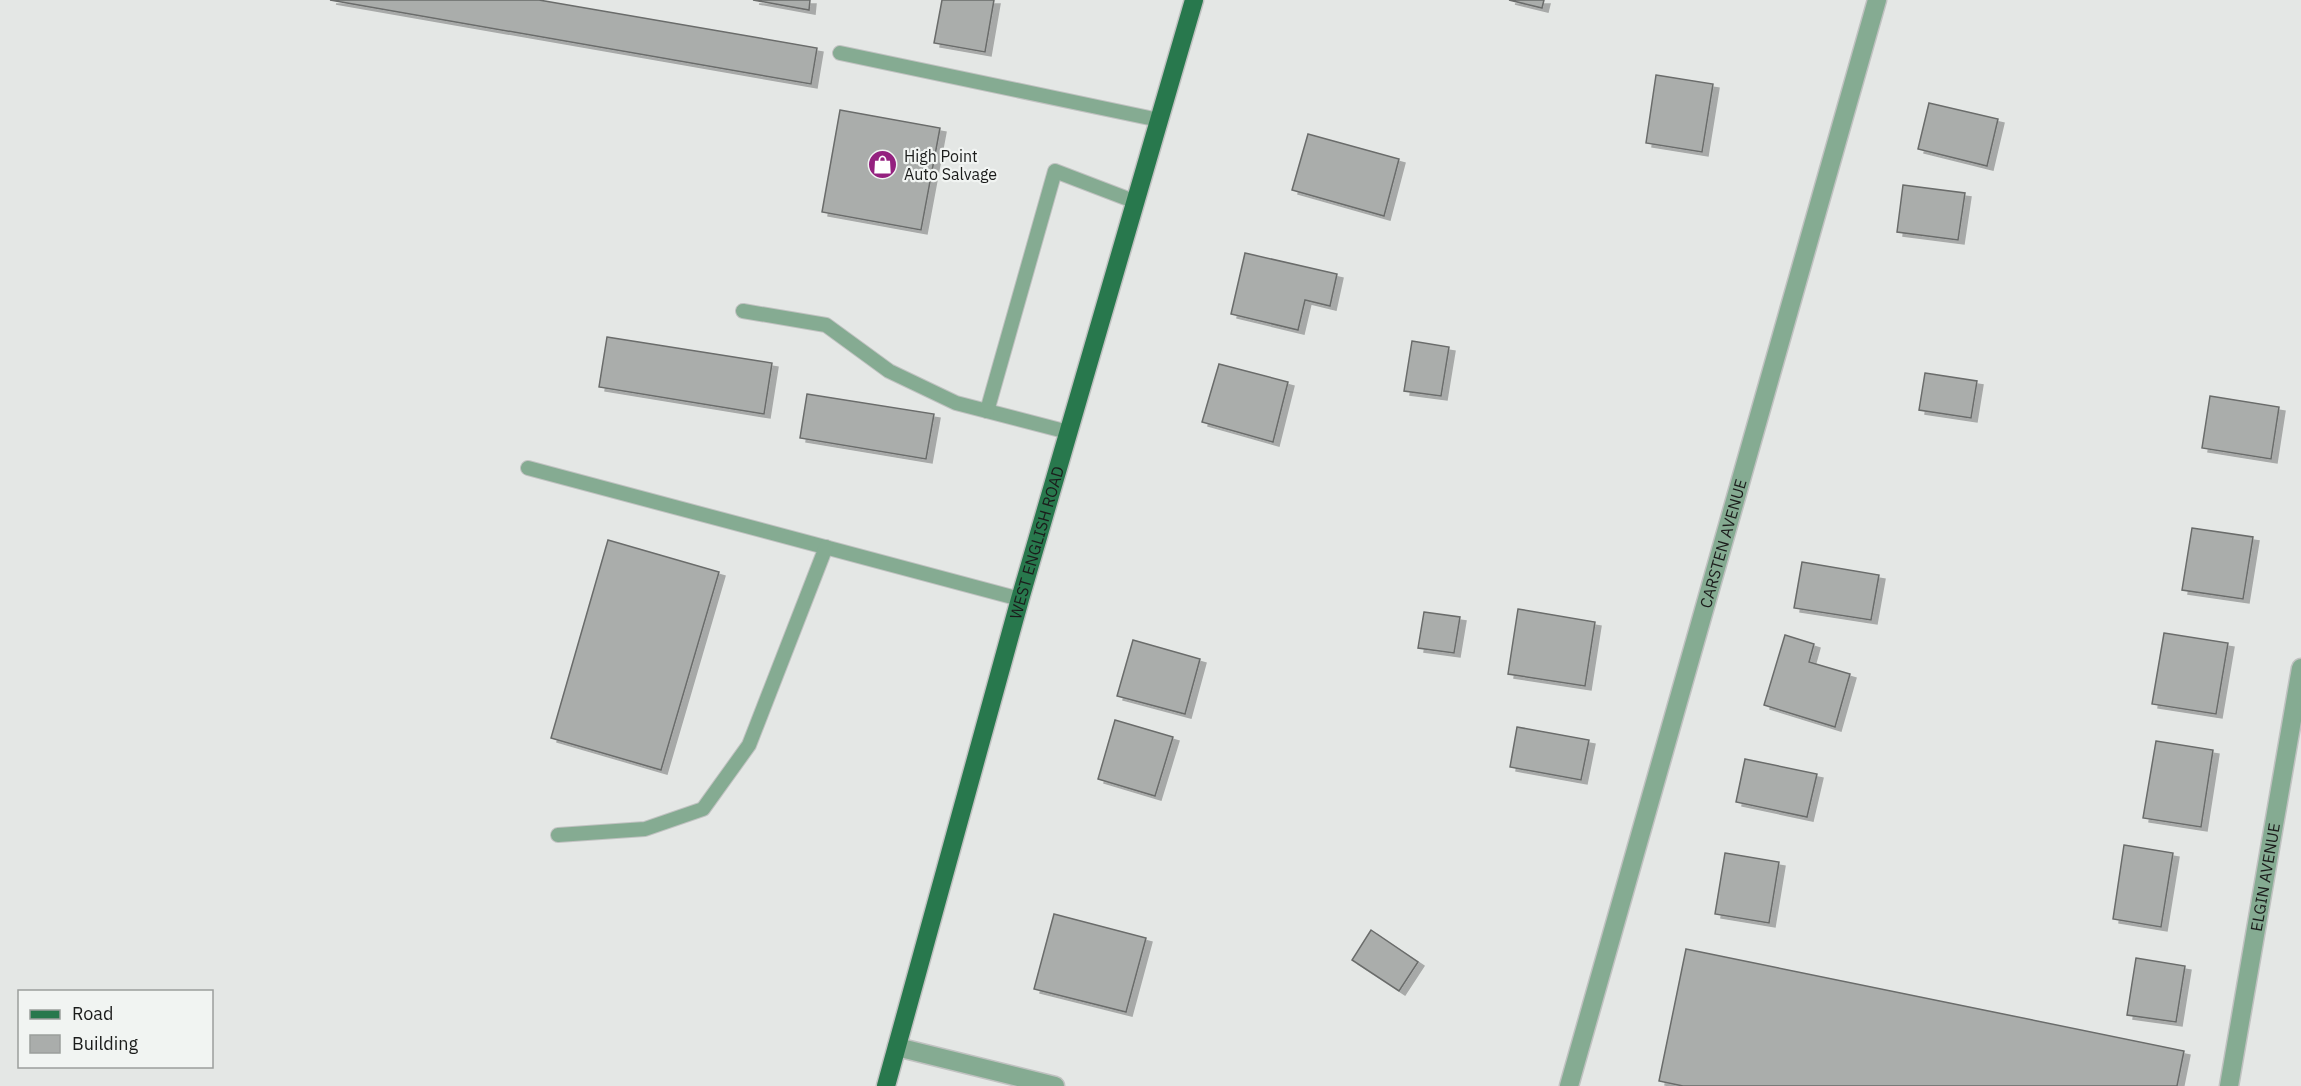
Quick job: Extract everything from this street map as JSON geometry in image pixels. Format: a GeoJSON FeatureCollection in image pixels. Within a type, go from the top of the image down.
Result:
{"type":"FeatureCollection","features":[{"type":"Feature","properties":{"kind":"main road","name":"WEST ENGLISH ROAD"},"geometry":{"type":"LineString","coordinates":[[886,1086],[1020,599],[1194,0]]}},
{"type":"Feature","properties":{"kind":"street","name":"CARSTEN AVENUE"},"geometry":{"type":"LineString","coordinates":[[1569,1086],[1877,0]]}},
{"type":"Feature","properties":{"kind":"street","name":"ELGIN AVENUE"},"geometry":{"type":"LineString","coordinates":[[2229,1086],[2301,668]]}},
{"type":"Feature","properties":{"kind":"street"},"geometry":{"type":"LineString","coordinates":[[897,1047],[1055,1086]]}},
{"type":"Feature","properties":{"kind":"lane"},"geometry":{"type":"LineString","coordinates":[[840,53],[1159,120]]}},
{"type":"Feature","properties":{"kind":"lane"},"geometry":{"type":"LineString","coordinates":[[987,411],[1054,171],[1136,201]]}},
{"type":"Feature","properties":{"kind":"lane"},"geometry":{"type":"LineString","coordinates":[[743,311],[826,325],[889,371],[956,403],[1068,432]]}},
{"type":"Feature","properties":{"kind":"lane"},"geometry":{"type":"LineString","coordinates":[[528,468],[1020,599]]}},
{"type":"Feature","properties":{"kind":"lane"},"geometry":{"type":"LineString","coordinates":[[558,835],[645,829],[703,809],[749,745],[826,547]]}},
{"type":"Feature","properties":{"kind":"building"},"geometry":{"type":"Polygon","coordinates":[[[330,0],[539,0],[817,48],[811,84],[330,0]]]}},
{"type":"Feature","properties":{"kind":"building"},"geometry":{"type":"Polygon","coordinates":[[[753,0],[810,0],[809,10],[753,0]]]}},
{"type":"Feature","properties":{"kind":"building"},"geometry":{"type":"Polygon","coordinates":[[[942,0],[994,0],[985,52],[934,43],[942,0]]]}},
{"type":"Feature","properties":{"kind":"building"},"geometry":{"type":"Polygon","coordinates":[[[1509,0],[1544,0],[1542,8],[1509,0]]]}},
{"type":"Feature","properties":{"kind":"building"},"geometry":{"type":"Polygon","coordinates":[[[1656,75],[1713,84],[1702,152],[1646,143],[1656,75]]]}},
{"type":"Feature","properties":{"kind":"building"},"geometry":{"type":"Polygon","coordinates":[[[1929,103],[1998,119],[1987,166],[1918,149],[1929,103]]]}},
{"type":"Feature","properties":{"kind":"building"},"geometry":{"type":"Polygon","coordinates":[[[840,110],[940,128],[921,230],[822,212],[840,110]]]}},
{"type":"Feature","properties":{"kind":"building"},"geometry":{"type":"Polygon","coordinates":[[[1308,134],[1399,159],[1384,216],[1292,190],[1308,134]]]}},
{"type":"Feature","properties":{"kind":"building"},"geometry":{"type":"Polygon","coordinates":[[[1903,185],[1965,193],[1958,240],[1897,232],[1903,185]]]}},
{"type":"Feature","properties":{"kind":"building"},"geometry":{"type":"Polygon","coordinates":[[[1245,253],[1337,274],[1330,306],[1305,300],[1298,330],[1231,314],[1245,253]]]}},
{"type":"Feature","properties":{"kind":"building"},"geometry":{"type":"Polygon","coordinates":[[[607,337],[772,363],[764,414],[599,387],[607,337]]]}},
{"type":"Feature","properties":{"kind":"building"},"geometry":{"type":"Polygon","coordinates":[[[1412,341],[1449,347],[1441,396],[1404,391],[1412,341]]]}},
{"type":"Feature","properties":{"kind":"building"},"geometry":{"type":"Polygon","coordinates":[[[1219,364],[1288,382],[1273,442],[1202,422],[1219,364]]]}},
{"type":"Feature","properties":{"kind":"building"},"geometry":{"type":"Polygon","coordinates":[[[1925,373],[1977,381],[1971,418],[1919,410],[1925,373]]]}},
{"type":"Feature","properties":{"kind":"building"},"geometry":{"type":"Polygon","coordinates":[[[807,394],[934,414],[926,459],[800,438],[807,394]]]}},
{"type":"Feature","properties":{"kind":"building"},"geometry":{"type":"Polygon","coordinates":[[[2210,396],[2279,407],[2271,459],[2202,448],[2210,396]]]}},
{"type":"Feature","properties":{"kind":"building"},"geometry":{"type":"Polygon","coordinates":[[[2192,528],[2253,537],[2243,599],[2182,590],[2192,528]]]}},
{"type":"Feature","properties":{"kind":"building"},"geometry":{"type":"Polygon","coordinates":[[[608,540],[719,572],[661,770],[551,738],[608,540]]]}},
{"type":"Feature","properties":{"kind":"building"},"geometry":{"type":"Polygon","coordinates":[[[1802,562],[1879,575],[1871,620],[1794,608],[1802,562]]]}},
{"type":"Feature","properties":{"kind":"building"},"geometry":{"type":"Polygon","coordinates":[[[1518,609],[1595,622],[1585,686],[1508,674],[1518,609]]]}},
{"type":"Feature","properties":{"kind":"building"},"geometry":{"type":"Polygon","coordinates":[[[1424,612],[1460,617],[1454,653],[1418,648],[1424,612]]]}},
{"type":"Feature","properties":{"kind":"building"},"geometry":{"type":"Polygon","coordinates":[[[2164,633],[2228,643],[2216,714],[2152,704],[2164,633]]]}},
{"type":"Feature","properties":{"kind":"building"},"geometry":{"type":"Polygon","coordinates":[[[1785,635],[1814,644],[1809,662],[1850,674],[1835,727],[1764,705],[1785,635]]]}},
{"type":"Feature","properties":{"kind":"building"},"geometry":{"type":"Polygon","coordinates":[[[1133,640],[1200,659],[1185,714],[1117,696],[1133,640]]]}},
{"type":"Feature","properties":{"kind":"building"},"geometry":{"type":"Polygon","coordinates":[[[1115,720],[1173,737],[1155,796],[1098,779],[1115,720]]]}},
{"type":"Feature","properties":{"kind":"building"},"geometry":{"type":"Polygon","coordinates":[[[1517,727],[1589,740],[1581,780],[1510,767],[1517,727]]]}},
{"type":"Feature","properties":{"kind":"building"},"geometry":{"type":"Polygon","coordinates":[[[2156,741],[2213,750],[2201,827],[2143,818],[2156,741]]]}},
{"type":"Feature","properties":{"kind":"building"},"geometry":{"type":"Polygon","coordinates":[[[1745,759],[1817,774],[1807,817],[1736,802],[1745,759]]]}},
{"type":"Feature","properties":{"kind":"building"},"geometry":{"type":"Polygon","coordinates":[[[2124,845],[2173,853],[2161,927],[2113,919],[2124,845]]]}},
{"type":"Feature","properties":{"kind":"building"},"geometry":{"type":"Polygon","coordinates":[[[1725,853],[1779,862],[1769,923],[1715,914],[1725,853]]]}},
{"type":"Feature","properties":{"kind":"building"},"geometry":{"type":"Polygon","coordinates":[[[1054,914],[1146,938],[1126,1012],[1034,989],[1054,914]]]}},
{"type":"Feature","properties":{"kind":"building"},"geometry":{"type":"Polygon","coordinates":[[[1371,930],[1418,962],[1399,991],[1352,960],[1371,930]]]}},
{"type":"Feature","properties":{"kind":"building"},"geometry":{"type":"Polygon","coordinates":[[[1686,949],[2184,1051],[2177,1086],[1683,1086],[1659,1081],[1686,949]]]}},
{"type":"Feature","properties":{"kind":"building"},"geometry":{"type":"Polygon","coordinates":[[[2136,958],[2185,966],[2176,1022],[2127,1015],[2136,958]]]}},
{"type":"Feature","properties":{"kind":"place","name":"High Point Auto Salvage"},"geometry":{"type":"Point","coordinates":[883,165]}}]}
